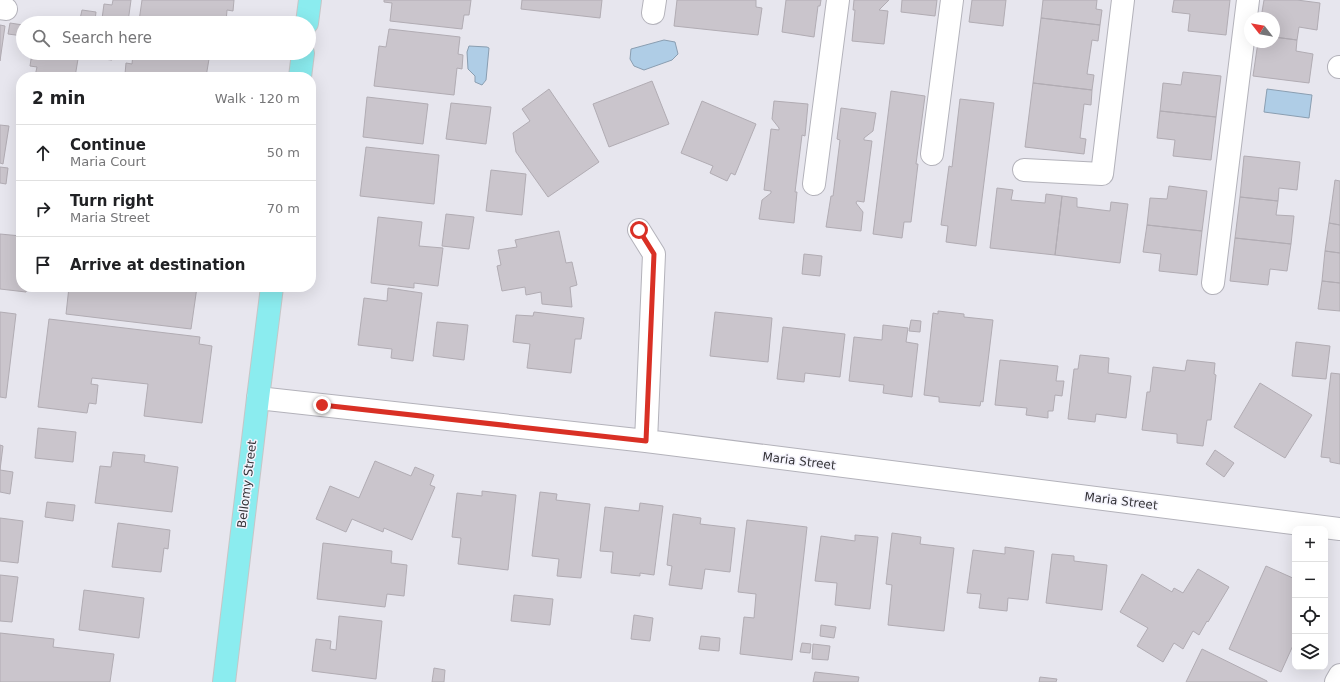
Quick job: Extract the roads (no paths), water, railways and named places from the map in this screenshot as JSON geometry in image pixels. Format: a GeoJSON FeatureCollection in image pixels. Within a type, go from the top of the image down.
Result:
{"type":"FeatureCollection","features":[{"type":"Feature","properties":{"kind":"main road"},"geometry":{"type":"LineString","coordinates":[[308,16],[310,0]]}},
{"type":"Feature","properties":{"kind":"main road"},"geometry":{"type":"LineString","coordinates":[[301,72],[302,60]]}},
{"type":"Feature","properties":{"kind":"main road","name":"Bellomy Street"},"geometry":{"type":"LineString","coordinates":[[224,682],[271,292]]}},
{"type":"Feature","properties":{"kind":"street"},"geometry":{"type":"LineString","coordinates":[[814,184],[838,0]]}},
{"type":"Feature","properties":{"kind":"street"},"geometry":{"type":"LineString","coordinates":[[932,154],[952,0]]}},
{"type":"Feature","properties":{"kind":"street"},"geometry":{"type":"LineString","coordinates":[[1024,170],[1102,174],[1123,0]]}},
{"type":"Feature","properties":{"kind":"street"},"geometry":{"type":"LineString","coordinates":[[1213,283],[1248,0]]}},
{"type":"Feature","properties":{"kind":"street"},"geometry":{"type":"LineString","coordinates":[[639,230],[654,254],[646,441]]}},
{"type":"Feature","properties":{"kind":"street","name":"Maria Street"},"geometry":{"type":"LineString","coordinates":[[258,398],[646,441],[1340,529]]}},
{"type":"Feature","properties":{"kind":"street"},"geometry":{"type":"LineString","coordinates":[[1336,682],[1340,675]]}},
{"type":"Feature","properties":{"kind":"water"},"geometry":{"type":"Polygon","coordinates":[[[664,40],[675,42],[678,54],[672,60],[644,70],[634,66],[630,59],[631,49],[664,40]]]}},
{"type":"Feature","properties":{"kind":"water"},"geometry":{"type":"Polygon","coordinates":[[[469,46],[489,48],[486,80],[482,85],[475,82],[475,76],[468,69],[467,52],[469,46]]]}},
{"type":"Feature","properties":{"kind":"water"},"geometry":{"type":"Polygon","coordinates":[[[1267,89],[1312,95],[1309,118],[1264,112],[1267,89]]]}}]}
